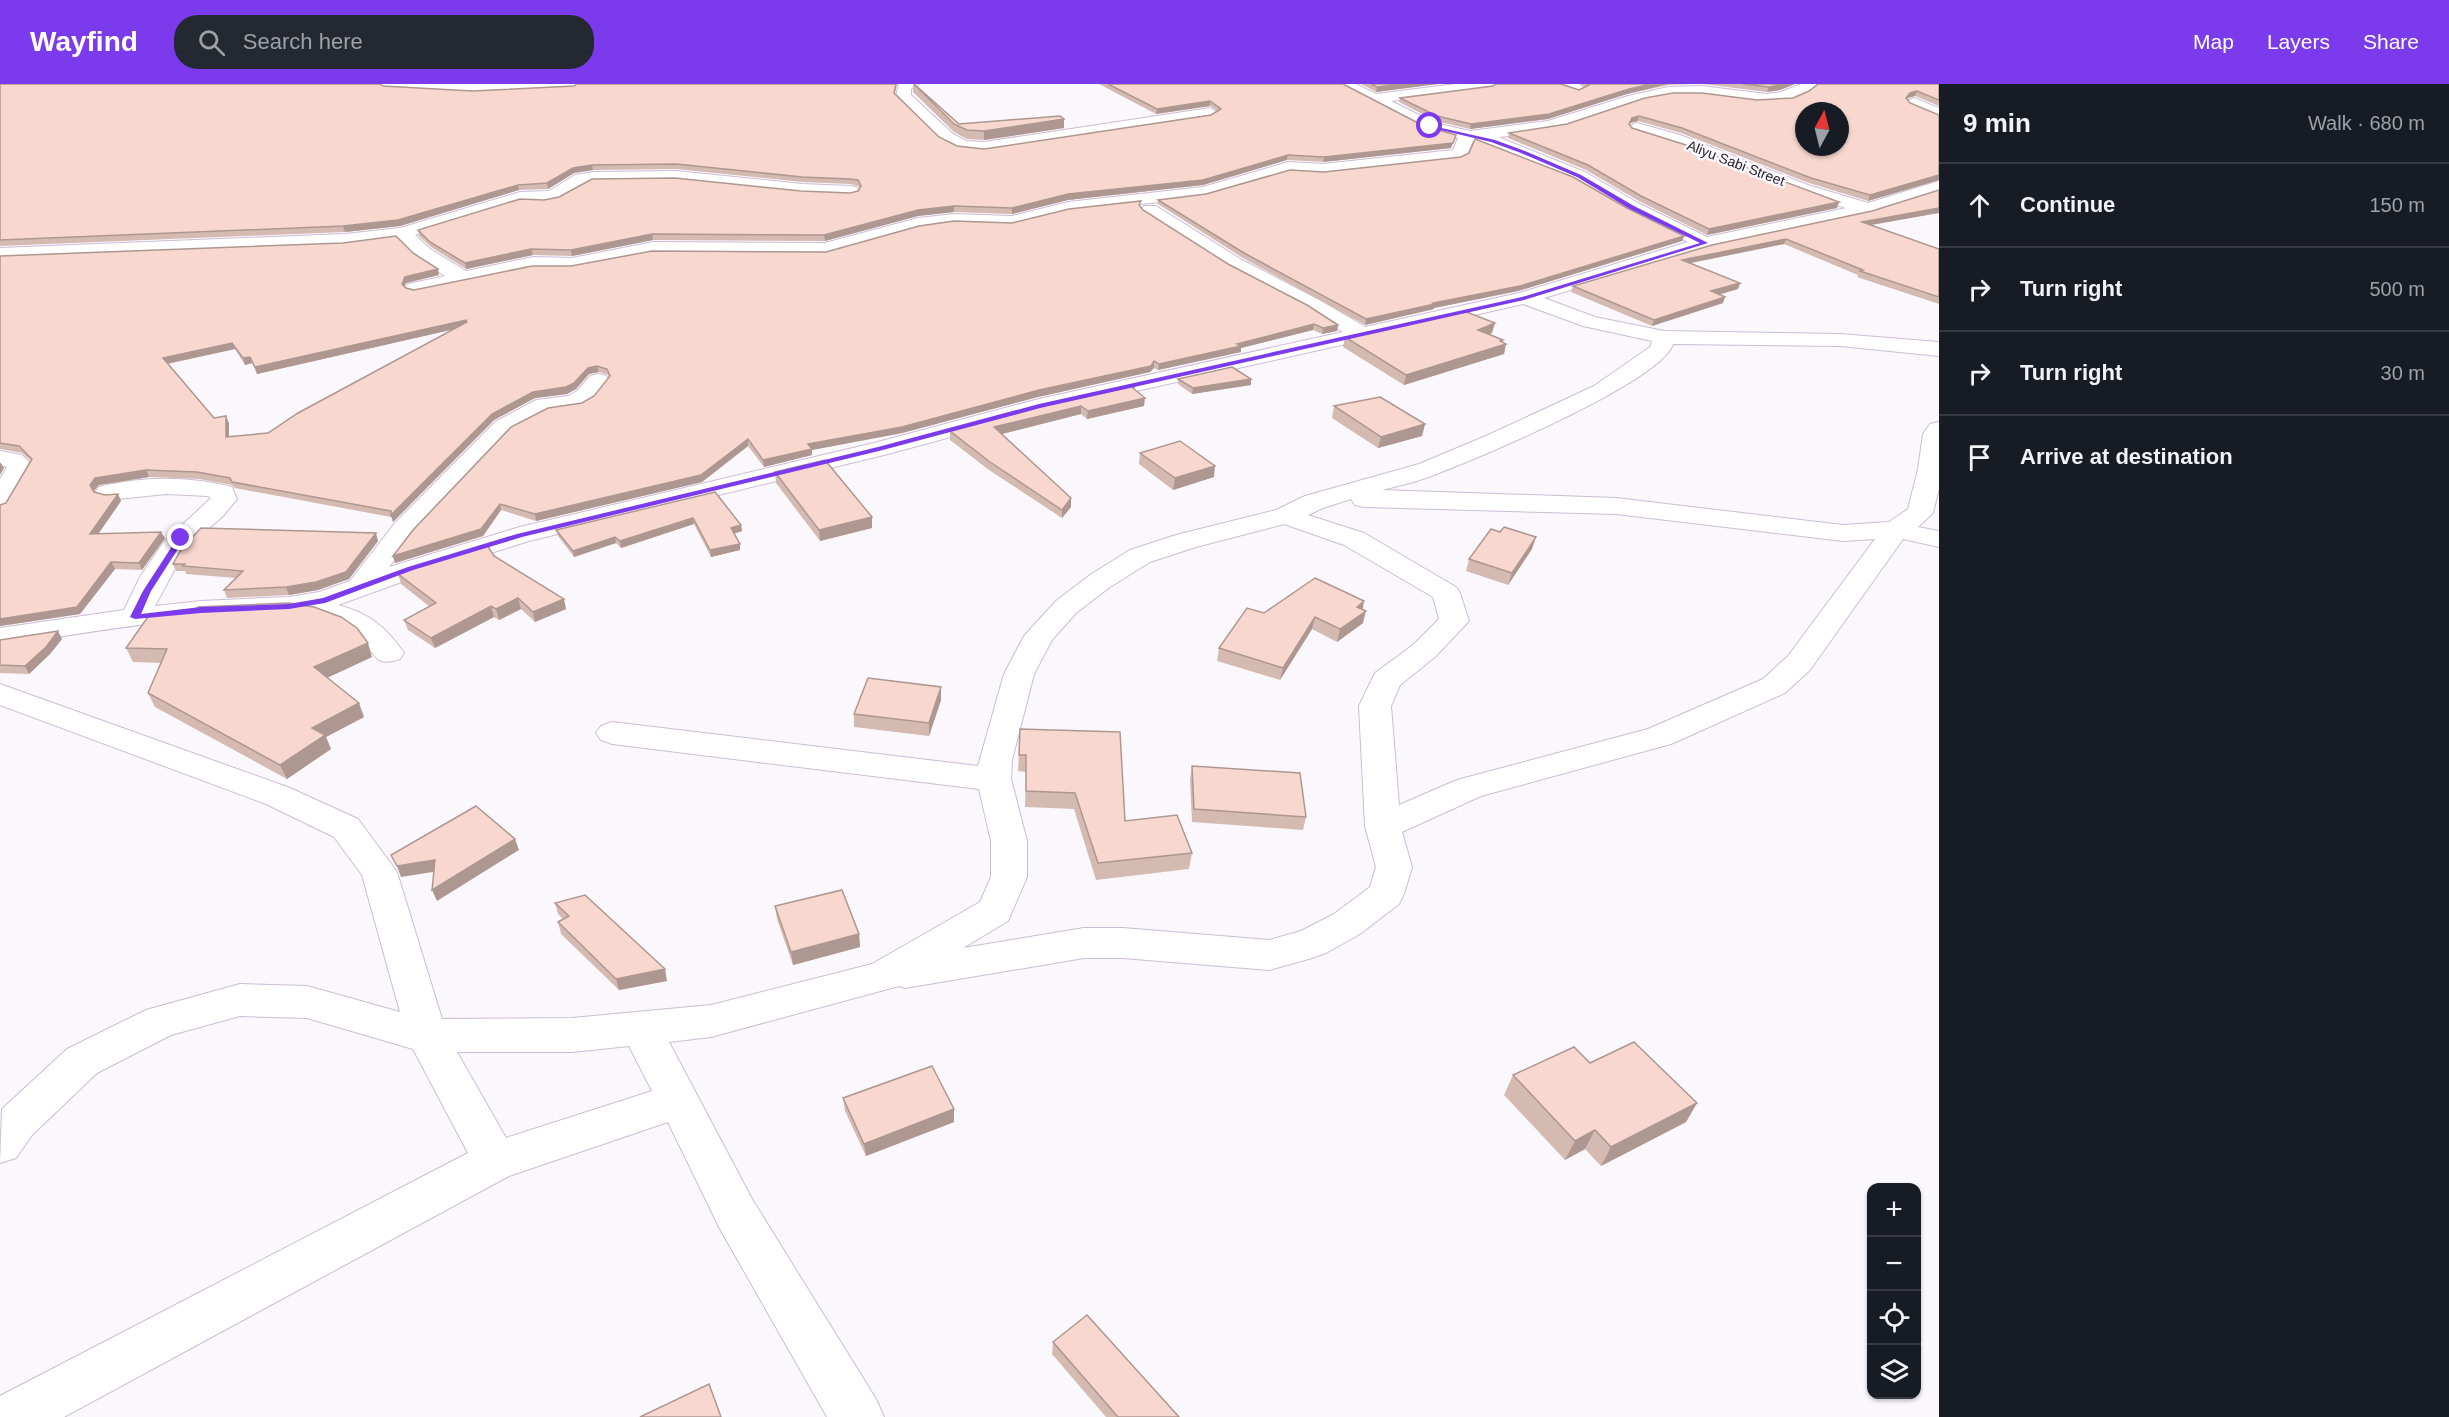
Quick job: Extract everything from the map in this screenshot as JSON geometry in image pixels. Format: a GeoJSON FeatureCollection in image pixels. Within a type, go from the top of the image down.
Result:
{"type":"FeatureCollection","features":[{"type":"Feature","properties":{"kind":"street"},"geometry":{"type":"LineString","coordinates":[[384,84],[475,86],[575,84]]}},
{"type":"Feature","properties":{"kind":"street"},"geometry":{"type":"LineString","coordinates":[[912,84],[904,87],[903,96],[947,137],[963,146],[984,147],[1210,113]]}},
{"type":"Feature","properties":{"kind":"street"},"geometry":{"type":"LineString","coordinates":[[1345,84],[1430,126],[1513,148],[1579,176],[1632,207],[1705,243]]}},
{"type":"Feature","properties":{"kind":"street"},"geometry":{"type":"LineString","coordinates":[[1377,98],[1492,84]]}},
{"type":"Feature","properties":{"kind":"street"},"geometry":{"type":"LineString","coordinates":[[1467,135],[1550,126],[1643,97],[1686,90],[1770,98],[1788,95],[1811,84]]}},
{"type":"Feature","properties":{"kind":"street"},"geometry":{"type":"LineString","coordinates":[[1914,103],[1939,113]]}},
{"type":"Feature","properties":{"kind":"street","name":"Aliyu Sabi Street"},"geometry":{"type":"LineString","coordinates":[[1637,128],[1674,138],[1802,189],[1869,209]]}},
{"type":"Feature","properties":{"kind":"street"},"geometry":{"type":"LineString","coordinates":[[415,288],[533,263],[572,264],[653,248],[826,249],[918,224],[954,219],[1012,221],[1068,207],[1205,192],[1288,167],[1323,169],[1460,154],[1467,135]]}},
{"type":"Feature","properties":{"kind":"street"},"geometry":{"type":"LineString","coordinates":[[0,254],[307,243],[402,233],[520,197],[553,196],[587,177],[676,176],[802,189],[850,191]]}},
{"type":"Feature","properties":{"kind":"street"},"geometry":{"type":"LineString","coordinates":[[0,638],[135,617],[201,610],[289,606],[325,600],[361,586],[520,535],[879,449],[1039,406],[1364,336],[1524,298],[1705,243],[1869,209],[1939,186]]}},
{"type":"Feature","properties":{"kind":"street"},"geometry":{"type":"LineString","coordinates":[[1150,210],[1235,264],[1314,305],[1364,336]]}},
{"type":"Feature","properties":{"kind":"street"},"geometry":{"type":"LineString","coordinates":[[402,233],[423,253],[463,278]]}},
{"type":"Feature","properties":{"kind":"street"},"geometry":{"type":"LineString","coordinates":[[1524,298],[1590,322],[1664,337],[1840,340],[1939,349]]}},
{"type":"Feature","properties":{"kind":"street"},"geometry":{"type":"LineString","coordinates":[[883,977],[995,911],[1009,877],[1009,841],[994,779],[995,760],[1019,674],[1040,636],[1066,607],[1100,581],[1140,556],[1286,516],[1314,502],[1428,470],[1602,391],[1660,350],[1664,337]]}},
{"type":"Feature","properties":{"kind":"street"},"geometry":{"type":"LineString","coordinates":[[361,586],[404,529],[420,515],[485,443],[503,428],[544,405],[574,403],[585,396],[598,381]]}},
{"type":"Feature","properties":{"kind":"street"},"geometry":{"type":"LineString","coordinates":[[1383,826],[1469,788],[1659,737],[1774,686],[1799,663],[1896,530],[1920,513],[1931,469],[1935,434],[1939,429]]}},
{"type":"Feature","properties":{"kind":"street"},"geometry":{"type":"LineString","coordinates":[[0,458],[13,460],[20,466],[0,502]]}},
{"type":"Feature","properties":{"kind":"street"},"geometry":{"type":"LineString","coordinates":[[108,492],[174,486],[207,487],[222,492],[224,499],[217,508],[181,538],[170,552],[135,617]]}},
{"type":"Feature","properties":{"kind":"street"},"geometry":{"type":"LineString","coordinates":[[1314,502],[1386,498],[1616,507],[1843,533],[1896,530],[1939,539]]}},
{"type":"Feature","properties":{"kind":"street"},"geometry":{"type":"LineString","coordinates":[[0,1144],[17,1122],[82,1061],[160,1022],[240,1000],[307,1002],[427,1036],[572,1035],[711,1021],[883,977],[1084,943],[1269,955],[1312,943],[1347,924],[1386,894],[1394,867],[1383,826],[1375,706],[1386,680],[1424,651],[1454,621],[1446,593],[1354,539],[1286,516]]}},
{"type":"Feature","properties":{"kind":"street"},"geometry":{"type":"LineString","coordinates":[[289,606],[338,613],[360,622],[377,635],[389,653]]}},
{"type":"Feature","properties":{"kind":"street"},"geometry":{"type":"LineString","coordinates":[[0,694],[278,796],[346,828],[379,872],[427,1036],[495,1161]]}},
{"type":"Feature","properties":{"kind":"street"},"geometry":{"type":"LineString","coordinates":[[612,733],[994,779]]}},
{"type":"Feature","properties":{"kind":"street"},"geometry":{"type":"LineString","coordinates":[[641,1029],[736,1214],[858,1417]]}},
{"type":"Feature","properties":{"kind":"street"},"geometry":{"type":"LineString","coordinates":[[12,1417],[495,1161],[679,1100]]}},
{"type":"Feature","properties":{"kind":"building"},"geometry":{"type":"Polygon","coordinates":[[[0,84],[380,84],[472,91],[577,84],[896,84],[894,93],[939,137],[957,146],[984,149],[1211,115],[1221,109],[1210,101],[1157,109],[1108,84],[1343,84],[1424,126],[1456,135],[1453,143],[1324,157],[1288,155],[1203,180],[1068,194],[1012,208],[954,206],[918,210],[824,235],[652,234],[571,250],[531,249],[465,263],[430,242],[418,230],[520,199],[544,200],[559,197],[592,179],[675,178],[801,191],[850,193],[858,191],[861,186],[858,180],[850,179],[802,177],[676,164],[592,165],[573,168],[547,183],[518,185],[398,220],[343,226],[0,240],[0,84]]]}},
{"type":"Feature","properties":{"kind":"building"},"geometry":{"type":"Polygon","coordinates":[[[914,84],[959,124],[1060,116],[1064,119],[984,131],[967,130],[954,124],[914,84]]]}},
{"type":"Feature","properties":{"kind":"building"},"geometry":{"type":"Polygon","coordinates":[[[1371,84],[1401,84],[1377,87],[1371,84]]]}},
{"type":"Feature","properties":{"kind":"building"},"geometry":{"type":"Polygon","coordinates":[[[1496,84],[1561,84],[1579,90],[1588,84],[1652,84],[1549,114],[1471,124],[1437,116],[1400,98],[1496,84]]]}},
{"type":"Feature","properties":{"kind":"building"},"geometry":{"type":"Polygon","coordinates":[[[1743,84],[1785,84],[1769,87],[1743,84]]]}},
{"type":"Feature","properties":{"kind":"building"},"geometry":{"type":"Polygon","coordinates":[[[1818,84],[1939,84],[1939,100],[1917,91],[1910,93],[1906,98],[1910,103],[1939,115],[1939,175],[1870,195],[1811,178],[1682,128],[1639,116],[1632,118],[1629,124],[1632,128],[1686,145],[1839,202],[1709,229],[1641,196],[1588,165],[1509,133],[1567,124],[1645,98],[1673,93],[1702,93],[1757,100],[1793,98],[1818,84]]]}},
{"type":"Feature","properties":{"kind":"building"},"geometry":{"type":"Polygon","coordinates":[[[1475,139],[1573,177],[1627,208],[1684,236],[1520,286],[1366,319],[1244,253],[1158,200],[1206,194],[1290,170],[1324,172],[1461,157],[1469,153],[1475,139]]]}},
{"type":"Feature","properties":{"kind":"building"},"geometry":{"type":"Polygon","coordinates":[[[1939,190],[1939,208],[1862,222],[1939,249],[1939,297],[1860,271],[1863,270],[1786,239],[1682,260],[1740,283],[1711,291],[1725,297],[1654,320],[1573,286],[1712,245],[1872,211],[1939,190]]]}},
{"type":"Feature","properties":{"kind":"building"},"geometry":{"type":"Polygon","coordinates":[[[1141,201],[1139,205],[1143,210],[1228,264],[1307,305],[1338,325],[1323,328],[1314,324],[1237,344],[1241,346],[1159,364],[1154,361],[1151,366],[1039,390],[902,427],[808,444],[812,449],[763,460],[748,439],[701,475],[535,514],[500,504],[481,529],[393,556],[413,530],[511,427],[548,408],[582,403],[594,396],[610,376],[607,369],[597,366],[588,368],[574,383],[566,387],[533,392],[492,414],[391,515],[391,511],[232,482],[230,478],[197,472],[146,470],[95,478],[90,485],[94,492],[105,495],[118,494],[90,534],[161,532],[139,563],[111,562],[77,607],[0,619],[0,505],[6,503],[32,459],[19,446],[0,443],[0,256],[343,243],[396,236],[413,253],[438,269],[405,277],[402,284],[414,290],[532,266],[571,266],[652,251],[826,252],[919,226],[954,221],[1012,223],[1069,209],[1141,201]],[[466,320],[255,367],[250,357],[243,358],[232,343],[163,358],[214,418],[226,416],[226,437],[268,433],[298,413],[467,322],[466,320]]]}},
{"type":"Feature","properties":{"kind":"building"},"geometry":{"type":"Polygon","coordinates":[[[1464,311],[1495,323],[1478,330],[1503,340],[1500,341],[1506,344],[1406,375],[1345,337],[1367,334],[1464,311]]]}},
{"type":"Feature","properties":{"kind":"building"},"geometry":{"type":"Polygon","coordinates":[[[1232,367],[1251,379],[1193,388],[1178,379],[1232,367]]]}},
{"type":"Feature","properties":{"kind":"building"},"geometry":{"type":"Polygon","coordinates":[[[1135,386],[1133,388],[1145,398],[1088,411],[1081,406],[994,427],[1071,498],[1062,510],[990,462],[950,431],[1044,406],[1135,386]]]}},
{"type":"Feature","properties":{"kind":"building"},"geometry":{"type":"Polygon","coordinates":[[[1380,397],[1425,424],[1381,437],[1334,406],[1380,397]]]}},
{"type":"Feature","properties":{"kind":"building"},"geometry":{"type":"Polygon","coordinates":[[[1180,441],[1215,466],[1175,478],[1140,453],[1180,441]]]}},
{"type":"Feature","properties":{"kind":"building"},"geometry":{"type":"Polygon","coordinates":[[[825,460],[872,517],[819,530],[775,472],[825,460]]]}},
{"type":"Feature","properties":{"kind":"building"},"geometry":{"type":"Polygon","coordinates":[[[715,492],[741,525],[731,528],[740,544],[710,550],[693,518],[620,541],[615,537],[573,551],[556,530],[715,492]]]}},
{"type":"Feature","properties":{"kind":"building"},"geometry":{"type":"Polygon","coordinates":[[[1504,527],[1536,537],[1512,573],[1469,559],[1491,529],[1500,532],[1504,527]]]}},
{"type":"Feature","properties":{"kind":"building"},"geometry":{"type":"Polygon","coordinates":[[[201,528],[376,533],[346,572],[316,582],[286,587],[224,590],[243,571],[173,564],[182,548],[201,528]]]}},
{"type":"Feature","properties":{"kind":"building"},"geometry":{"type":"Polygon","coordinates":[[[487,545],[494,556],[564,599],[533,612],[518,598],[496,609],[491,606],[431,638],[404,620],[436,603],[398,574],[487,545]]]}},
{"type":"Feature","properties":{"kind":"building"},"geometry":{"type":"Polygon","coordinates":[[[1315,578],[1364,601],[1357,607],[1366,611],[1340,629],[1315,617],[1283,668],[1219,648],[1247,608],[1264,613],[1315,578]]]}},
{"type":"Feature","properties":{"kind":"building"},"geometry":{"type":"Polygon","coordinates":[[[289,603],[314,607],[341,617],[357,628],[368,643],[314,667],[359,703],[312,728],[325,735],[280,765],[148,693],[167,649],[126,648],[150,614],[192,612],[198,607],[289,603]]]}},
{"type":"Feature","properties":{"kind":"building"},"geometry":{"type":"Polygon","coordinates":[[[58,631],[46,647],[25,666],[0,665],[0,640],[58,631]]]}},
{"type":"Feature","properties":{"kind":"building"},"geometry":{"type":"Polygon","coordinates":[[[868,678],[941,687],[929,723],[854,714],[868,678]]]}},
{"type":"Feature","properties":{"kind":"building"},"geometry":{"type":"Polygon","coordinates":[[[1020,729],[1120,732],[1125,821],[1177,815],[1192,853],[1098,863],[1075,793],[1026,791],[1026,755],[1019,755],[1020,729]]]}},
{"type":"Feature","properties":{"kind":"building"},"geometry":{"type":"Polygon","coordinates":[[[1192,766],[1300,773],[1306,817],[1194,809],[1192,766]]]}},
{"type":"Feature","properties":{"kind":"building"},"geometry":{"type":"Polygon","coordinates":[[[476,806],[515,839],[432,890],[435,860],[397,866],[391,855],[476,806]]]}},
{"type":"Feature","properties":{"kind":"building"},"geometry":{"type":"Polygon","coordinates":[[[842,890],[859,934],[791,952],[775,906],[842,890]]]}},
{"type":"Feature","properties":{"kind":"building"},"geometry":{"type":"Polygon","coordinates":[[[585,895],[665,969],[616,979],[558,922],[569,916],[555,903],[585,895]]]}},
{"type":"Feature","properties":{"kind":"building"},"geometry":{"type":"Polygon","coordinates":[[[1634,1042],[1697,1103],[1611,1147],[1595,1130],[1575,1141],[1513,1075],[1574,1047],[1590,1063],[1634,1042]]]}},
{"type":"Feature","properties":{"kind":"building"},"geometry":{"type":"Polygon","coordinates":[[[932,1066],[954,1109],[864,1144],[843,1098],[932,1066]]]}},
{"type":"Feature","properties":{"kind":"building"},"geometry":{"type":"Polygon","coordinates":[[[1087,1315],[1179,1417],[1118,1417],[1053,1342],[1087,1315]]]}},
{"type":"Feature","properties":{"kind":"building"},"geometry":{"type":"Polygon","coordinates":[[[709,1384],[721,1417],[640,1417],[709,1384]]]}},
{"type":"Feature","properties":{"kind":"route"},"geometry":{"type":"LineString","coordinates":[[181,538],[147,591],[135,617],[201,610],[289,606],[325,600],[411,568],[520,535],[879,449],[1039,406],[1364,336],[1524,298],[1705,243],[1632,207],[1579,176],[1523,152],[1493,141],[1430,126]]}}]}
